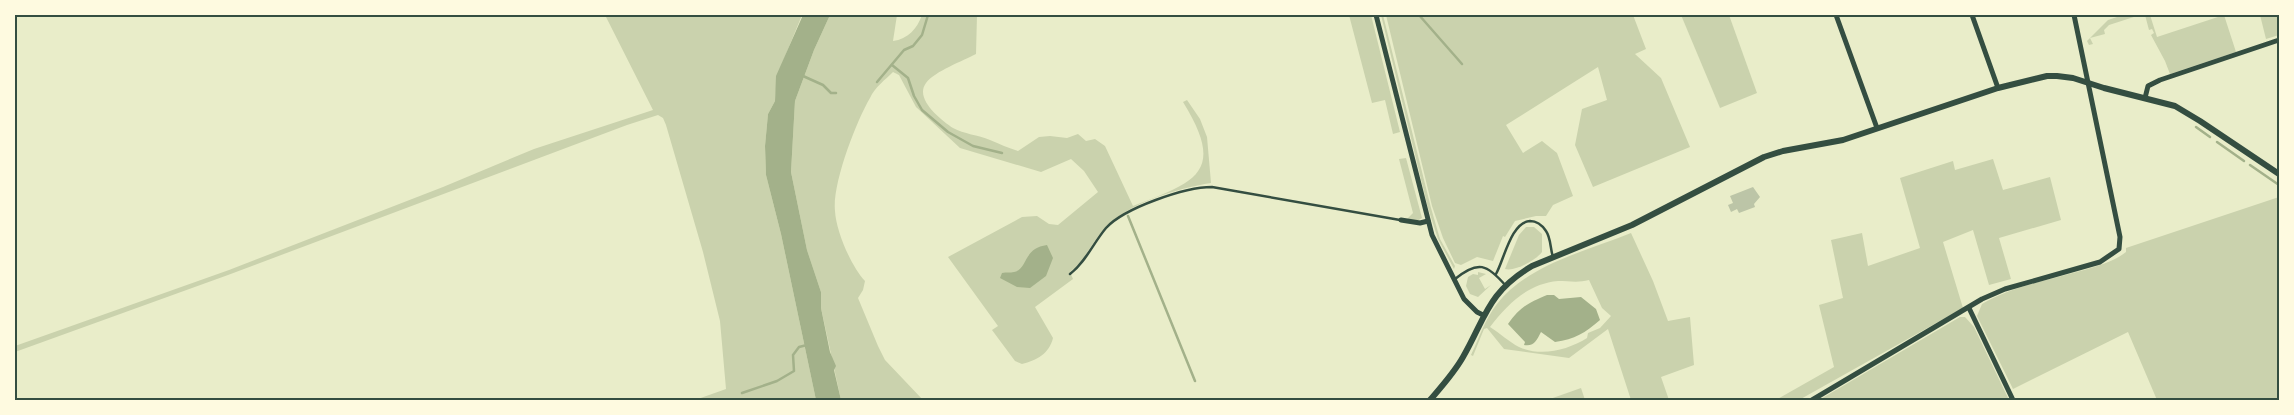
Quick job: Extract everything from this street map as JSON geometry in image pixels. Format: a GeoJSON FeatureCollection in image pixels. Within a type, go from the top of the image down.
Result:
{"type":"FeatureCollection","features":[{"type":"Feature","properties":{"kind":"street"},"geometry":{"type":"LineString","coordinates":[[1376,15],[1432,236],[1453,280],[1469,306],[1483,315]]}},
{"type":"Feature","properties":{"kind":"street"},"geometry":{"type":"LineString","coordinates":[[1836,15],[1877,128]]}},
{"type":"Feature","properties":{"kind":"street"},"geometry":{"type":"LineString","coordinates":[[1972,15],[1998,88]]}},
{"type":"Feature","properties":{"kind":"street"},"geometry":{"type":"LineString","coordinates":[[1812,400],[1982,299],[2000,291],[2100,262],[2119,249],[2120,237],[2074,15]]}},
{"type":"Feature","properties":{"kind":"street"},"geometry":{"type":"LineString","coordinates":[[2145,98],[2148,86],[2160,80],[2279,40]]}},
{"type":"Feature","properties":{"kind":"street"},"geometry":{"type":"LineString","coordinates":[[1430,400],[1459,363],[1483,315],[1494,298],[1532,266],[1632,225],[1764,157],[1783,151],[1825,144],[1998,88],[2047,76],[2066,76],[2174,106],[2187,112],[2279,174]]}},
{"type":"Feature","properties":{"kind":"street"},"geometry":{"type":"LineString","coordinates":[[1401,220],[1420,223],[1428,221]]}},
{"type":"Feature","properties":{"kind":"street"},"geometry":{"type":"LineString","coordinates":[[1969,308],[2013,400]]}},
{"type":"Feature","properties":{"kind":"lane"},"geometry":{"type":"LineString","coordinates":[[1070,274],[1106,227],[1121,216],[1188,189],[1212,187],[1401,220]]}},
{"type":"Feature","properties":{"kind":"lane"},"geometry":{"type":"LineString","coordinates":[[1496,274],[1516,228],[1526,222],[1537,222],[1547,232],[1553,257]]}},
{"type":"Feature","properties":{"kind":"lane"},"geometry":{"type":"LineString","coordinates":[[1453,280],[1469,268],[1481,266],[1489,268],[1506,286]]}},
{"type":"Feature","properties":{"kind":"shaded area"},"geometry":{"type":"Polygon","coordinates":[[[605,15],[802,15],[777,76],[775,101],[768,114],[765,146],[766,175],[781,234],[816,400],[695,400],[726,389],[720,321],[703,252],[666,125],[663,118],[658,115],[15,352],[15,346],[229,270],[443,187],[534,149],[653,110],[605,15]]]}},
{"type":"Feature","properties":{"kind":"shaded area"},"geometry":{"type":"Polygon","coordinates":[[[803,15],[830,15],[814,50],[795,101],[791,172],[807,250],[821,292],[821,308],[830,352],[836,366],[834,370],[841,400],[816,400],[781,234],[766,175],[765,146],[768,114],[775,101],[776,76],[803,15]]]}},
{"type":"Feature","properties":{"kind":"shaded area"},"geometry":{"type":"Polygon","coordinates":[[[830,15],[897,15],[893,41],[907,36],[917,25],[922,15],[977,15],[976,54],[942,70],[926,83],[923,89],[923,96],[930,108],[953,128],[1018,151],[1039,137],[1067,138],[1078,134],[1086,141],[1095,139],[1105,146],[1133,206],[1173,190],[1198,172],[1203,160],[1202,145],[1196,126],[1183,102],[1187,100],[1200,119],[1207,137],[1211,183],[1168,193],[1138,205],[1125,212],[1103,230],[1080,263],[1070,272],[1073,279],[1035,307],[1053,338],[1049,348],[1042,356],[1022,364],[1015,361],[992,330],[998,326],[948,257],[1022,217],[1037,216],[1049,224],[1058,225],[1098,192],[1084,171],[1071,159],[1041,172],[960,148],[916,107],[899,75],[893,72],[872,94],[858,122],[846,153],[837,185],[835,211],[838,228],[845,248],[865,281],[863,290],[858,298],[878,346],[885,360],[923,400],[841,400],[821,308],[821,292],[807,250],[791,172],[795,101],[814,50],[830,15]]]}},
{"type":"Feature","properties":{"kind":"shaded area"},"geometry":{"type":"Polygon","coordinates":[[[1349,15],[1371,15],[1400,132],[1393,134],[1385,100],[1372,103],[1349,15]]]}},
{"type":"Feature","properties":{"kind":"shaded area"},"geometry":{"type":"Polygon","coordinates":[[[1381,15],[1383,15],[1431,208],[1440,239],[1455,266],[1454,269],[1438,239],[1428,208],[1381,15]]]}},
{"type":"Feature","properties":{"kind":"shaded area"},"geometry":{"type":"Polygon","coordinates":[[[1386,15],[1633,15],[1646,49],[1635,54],[1661,78],[1690,147],[1593,187],[1575,145],[1582,109],[1607,100],[1598,67],[1506,125],[1523,153],[1542,141],[1557,153],[1573,196],[1553,205],[1546,216],[1536,216],[1515,221],[1505,237],[1503,236],[1493,261],[1477,257],[1461,265],[1455,263],[1443,238],[1432,206],[1386,15]]]}},
{"type":"Feature","properties":{"kind":"shaded area"},"geometry":{"type":"Polygon","coordinates":[[[1681,15],[1729,15],[1757,93],[1720,108],[1681,15]]]}},
{"type":"Feature","properties":{"kind":"shaded area"},"geometry":{"type":"Polygon","coordinates":[[[2123,15],[2140,15],[2109,25],[2104,30],[2105,34],[2090,38],[2108,20],[2123,15]]]}},
{"type":"Feature","properties":{"kind":"shaded area"},"geometry":{"type":"Polygon","coordinates":[[[2145,15],[2150,15],[2157,37],[2224,15],[2236,52],[2170,74],[2151,35],[2154,33],[2152,29],[2149,30],[2145,15]]]}},
{"type":"Feature","properties":{"kind":"shaded area"},"geometry":{"type":"Polygon","coordinates":[[[2260,15],[2279,15],[2279,35],[2266,39],[2260,15]]]}},
{"type":"Feature","properties":{"kind":"shaded area"},"geometry":{"type":"Polygon","coordinates":[[[2090,38],[2093,44],[2089,45],[2087,41],[2090,38]]]}},
{"type":"Feature","properties":{"kind":"shaded area"},"geometry":{"type":"Polygon","coordinates":[[[1406,158],[1422,218],[1417,221],[1407,219],[1413,213],[1399,159],[1406,158]]]}},
{"type":"Feature","properties":{"kind":"shaded area"},"geometry":{"type":"Polygon","coordinates":[[[1993,159],[2003,190],[2050,177],[2061,220],[1999,238],[2011,279],[1989,285],[1973,230],[1943,242],[1963,308],[1799,400],[1776,400],[1834,367],[1819,305],[1843,298],[1831,240],[1862,233],[1868,266],[1920,248],[1900,178],[1953,161],[1955,170],[1993,159]]]}},
{"type":"Feature","properties":{"kind":"shaded area"},"geometry":{"type":"Polygon","coordinates":[[[2279,197],[2279,400],[2157,400],[2128,332],[2013,389],[1977,316],[1982,304],[2018,288],[2106,263],[2126,252],[2126,248],[2279,197]]]}},
{"type":"Feature","properties":{"kind":"shaded area"},"geometry":{"type":"Polygon","coordinates":[[[1526,227],[1534,227],[1542,234],[1542,252],[1525,265],[1514,269],[1505,269],[1519,235],[1526,227]]]}},
{"type":"Feature","properties":{"kind":"shaded area"},"geometry":{"type":"Polygon","coordinates":[[[1631,233],[1653,281],[1668,321],[1690,317],[1694,365],[1661,377],[1669,400],[1631,400],[1608,329],[1569,358],[1504,349],[1487,328],[1484,329],[1473,356],[1471,355],[1489,316],[1497,304],[1524,279],[1558,261],[1631,233]],[[1589,280],[1577,282],[1558,281],[1537,286],[1519,296],[1490,327],[1512,343],[1527,350],[1536,352],[1554,351],[1580,342],[1587,338],[1588,333],[1600,328],[1611,316],[1602,308],[1589,280]]]}},
{"type":"Feature","properties":{"kind":"shaded area"},"geometry":{"type":"Polygon","coordinates":[[[1047,245],[1053,258],[1046,276],[1030,288],[1017,287],[1000,278],[1002,273],[1018,270],[1034,250],[1047,245]]]}},
{"type":"Feature","properties":{"kind":"shaded area"},"geometry":{"type":"Polygon","coordinates":[[[1478,272],[1486,274],[1479,278],[1485,289],[1491,285],[1478,297],[1470,294],[1466,286],[1468,277],[1473,274],[1478,275],[1478,272]]]}},
{"type":"Feature","properties":{"kind":"shaded area"},"geometry":{"type":"Polygon","coordinates":[[[1547,295],[1554,295],[1559,299],[1581,297],[1596,309],[1600,320],[1584,332],[1568,339],[1555,342],[1541,332],[1533,344],[1524,345],[1525,342],[1508,324],[1516,313],[1525,306],[1547,295]]]}},
{"type":"Feature","properties":{"kind":"shaded area"},"geometry":{"type":"Polygon","coordinates":[[[1960,317],[1965,317],[1974,327],[2009,400],[1819,400],[1960,317]]]}},
{"type":"Feature","properties":{"kind":"shaded area"},"geometry":{"type":"Polygon","coordinates":[[[1581,388],[1585,400],[1550,399],[1581,388]]]}},
{"type":"Feature","properties":{"kind":"building"},"geometry":{"type":"Polygon","coordinates":[[[1753,187],[1760,197],[1754,204],[1755,207],[1739,213],[1737,209],[1731,212],[1728,205],[1733,203],[1730,196],[1753,187]]]}},
{"type":"Feature","properties":{"kind":"waterway"},"geometry":{"type":"LineString","coordinates":[[877,82],[904,50],[913,46],[922,35],[928,15]]}},
{"type":"Feature","properties":{"kind":"waterway"},"geometry":{"type":"LineString","coordinates":[[1419,15],[1462,64]]}},
{"type":"Feature","properties":{"kind":"waterway"},"geometry":{"type":"LineString","coordinates":[[892,65],[908,78],[914,96],[922,110],[948,132],[973,146],[1002,153]]}},
{"type":"Feature","properties":{"kind":"waterway"},"geometry":{"type":"LineString","coordinates":[[803,76],[823,85],[831,93],[836,93]]}},
{"type":"Feature","properties":{"kind":"waterway"},"geometry":{"type":"LineString","coordinates":[[2196,127],[2210,137]]}},
{"type":"Feature","properties":{"kind":"waterway"},"geometry":{"type":"LineString","coordinates":[[2217,142],[2244,161]]}},
{"type":"Feature","properties":{"kind":"waterway"},"geometry":{"type":"LineString","coordinates":[[2250,165],[2279,185]]}},
{"type":"Feature","properties":{"kind":"waterway"},"geometry":{"type":"LineString","coordinates":[[1128,216],[1195,381]]}},
{"type":"Feature","properties":{"kind":"waterway"},"geometry":{"type":"LineString","coordinates":[[742,393],[777,381],[794,371],[793,355],[799,347],[807,345]]}}]}
